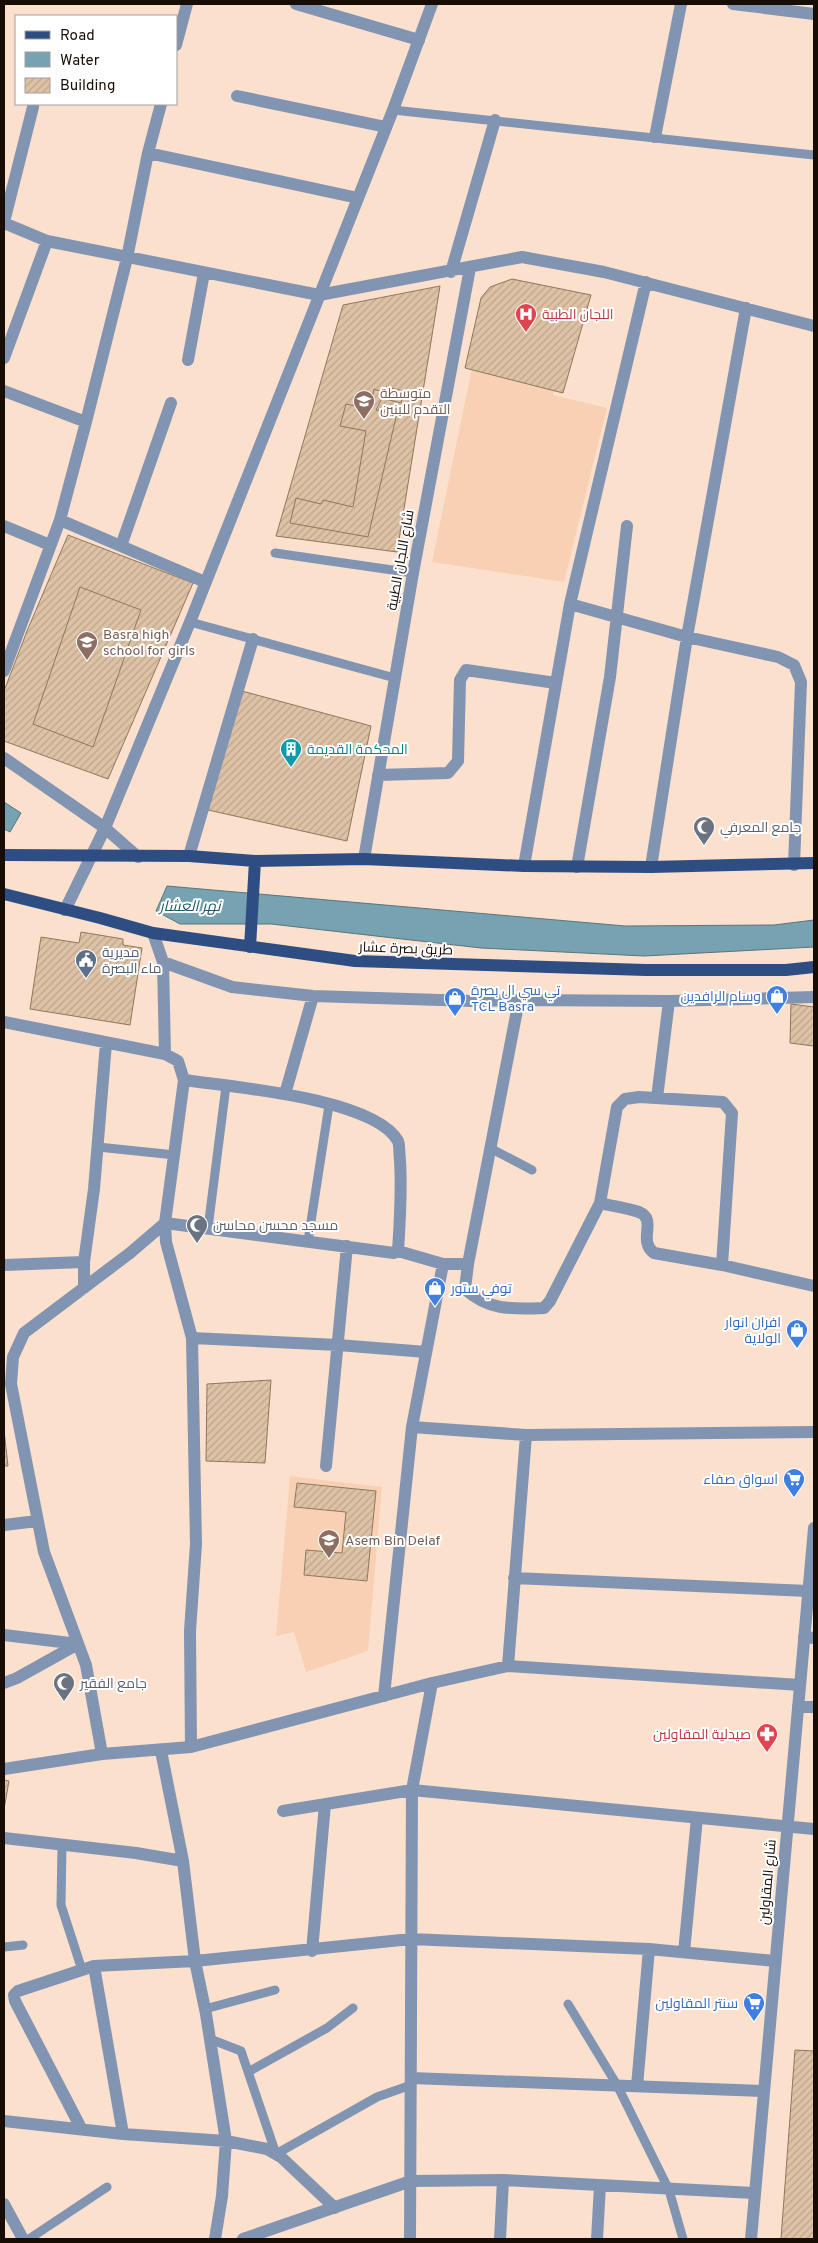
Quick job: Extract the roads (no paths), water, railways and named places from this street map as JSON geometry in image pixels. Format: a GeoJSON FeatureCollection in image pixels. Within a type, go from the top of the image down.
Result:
{"type":"FeatureCollection","features":[{"type":"Feature","properties":{"kind":"main road"},"geometry":{"type":"LineString","coordinates":[[4,855],[189,856],[255,861],[364,859],[577,867],[794,865],[814,863]]}},
{"type":"Feature","properties":{"kind":"main road"},"geometry":{"type":"LineString","coordinates":[[250,947],[255,861]]}},
{"type":"Feature","properties":{"kind":"main road","name":"طريق بصرة عشار"},"geometry":{"type":"LineString","coordinates":[[4,894],[153,933],[355,961],[518,967],[777,970],[814,967]]}},
{"type":"Feature","properties":{"kind":"street"},"geometry":{"type":"LineString","coordinates":[[178,38],[187,4]]}},
{"type":"Feature","properties":{"kind":"street"},"geometry":{"type":"LineString","coordinates":[[298,4],[419,40]]}},
{"type":"Feature","properties":{"kind":"street"},"geometry":{"type":"LineString","coordinates":[[65,910],[104,828],[190,622],[393,110],[432,4]]}},
{"type":"Feature","properties":{"kind":"street"},"geometry":{"type":"LineString","coordinates":[[656,137],[681,4]]}},
{"type":"Feature","properties":{"kind":"street"},"geometry":{"type":"LineString","coordinates":[[733,4],[786,7],[814,14]]}},
{"type":"Feature","properties":{"kind":"street"},"geometry":{"type":"LineString","coordinates":[[237,96],[386,127]]}},
{"type":"Feature","properties":{"kind":"street"},"geometry":{"type":"LineString","coordinates":[[4,671],[60,520],[127,258],[148,153],[161,105]]}},
{"type":"Feature","properties":{"kind":"street"},"geometry":{"type":"LineString","coordinates":[[33,107],[4,222],[47,241],[319,295],[451,272],[522,257],[604,272],[814,326]]}},
{"type":"Feature","properties":{"kind":"street"},"geometry":{"type":"LineString","coordinates":[[451,272],[495,120]]}},
{"type":"Feature","properties":{"kind":"street"},"geometry":{"type":"LineString","coordinates":[[148,153],[358,198]]}},
{"type":"Feature","properties":{"kind":"street"},"geometry":{"type":"LineString","coordinates":[[4,358],[47,241]]}},
{"type":"Feature","properties":{"kind":"street","name":"شارع اللجان الطبية"},"geometry":{"type":"LineString","coordinates":[[364,859],[413,573],[470,268]]}},
{"type":"Feature","properties":{"kind":"street"},"geometry":{"type":"LineString","coordinates":[[188,360],[204,273]]}},
{"type":"Feature","properties":{"kind":"street"},"geometry":{"type":"LineString","coordinates":[[524,866],[570,604],[646,282]]}},
{"type":"Feature","properties":{"kind":"street"},"geometry":{"type":"LineString","coordinates":[[651,867],[687,638],[746,308]]}},
{"type":"Feature","properties":{"kind":"street"},"geometry":{"type":"LineString","coordinates":[[4,391],[86,422]]}},
{"type":"Feature","properties":{"kind":"street"},"geometry":{"type":"LineString","coordinates":[[121,546],[171,403]]}},
{"type":"Feature","properties":{"kind":"street"},"geometry":{"type":"LineString","coordinates":[[60,520],[205,582]]}},
{"type":"Feature","properties":{"kind":"street"},"geometry":{"type":"LineString","coordinates":[[4,526],[50,545]]}},
{"type":"Feature","properties":{"kind":"street"},"geometry":{"type":"LineString","coordinates":[[577,867],[609,686],[627,526]]}},
{"type":"Feature","properties":{"kind":"street"},"geometry":{"type":"LineString","coordinates":[[570,604],[687,638],[778,658],[794,665],[801,682],[794,865]]}},
{"type":"Feature","properties":{"kind":"street"},"geometry":{"type":"LineString","coordinates":[[189,856],[253,639]]}},
{"type":"Feature","properties":{"kind":"street"},"geometry":{"type":"LineString","coordinates":[[378,775],[448,773],[458,761],[460,680],[466,670],[556,683]]}},
{"type":"Feature","properties":{"kind":"street"},"geometry":{"type":"LineString","coordinates":[[4,758],[104,828],[138,857]]}},
{"type":"Feature","properties":{"kind":"street"},"geometry":{"type":"LineString","coordinates":[[153,933],[163,962],[166,1054]]}},
{"type":"Feature","properties":{"kind":"street"},"geometry":{"type":"LineString","coordinates":[[163,962],[232,987],[313,996],[472,1002],[519,1000],[670,1001],[814,997]]}},
{"type":"Feature","properties":{"kind":"street"},"geometry":{"type":"LineString","coordinates":[[285,1094],[313,996]]}},
{"type":"Feature","properties":{"kind":"street"},"geometry":{"type":"LineString","coordinates":[[519,1000],[468,1264],[465,1289],[479,1301],[511,1309],[544,1308],[550,1301],[600,1203],[617,1107],[625,1099],[639,1097],[722,1102],[732,1114],[722,1265]]}},
{"type":"Feature","properties":{"kind":"street"},"geometry":{"type":"LineString","coordinates":[[657,1098],[670,1001]]}},
{"type":"Feature","properties":{"kind":"street"},"geometry":{"type":"LineString","coordinates":[[4,1022],[166,1054],[178,1061],[184,1080],[165,1223],[166,1242],[192,1338],[196,1544],[190,1631],[191,1747]]}},
{"type":"Feature","properties":{"kind":"street"},"geometry":{"type":"LineString","coordinates":[[84,1288],[84,1262],[94,1189],[106,1043]]}},
{"type":"Feature","properties":{"kind":"street"},"geometry":{"type":"LineString","coordinates":[[184,1080],[285,1094],[362,1114],[384,1125],[399,1142],[402,1194],[398,1251]]}},
{"type":"Feature","properties":{"kind":"street"},"geometry":{"type":"LineString","coordinates":[[600,1203],[640,1213],[646,1218],[648,1224],[646,1242],[648,1248],[654,1253],[722,1265],[814,1286]]}},
{"type":"Feature","properties":{"kind":"street"},"geometry":{"type":"LineString","coordinates":[[102,1754],[86,1665],[44,1552],[11,1384],[13,1357],[24,1333],[165,1223],[394,1253],[398,1251],[443,1264],[468,1264]]}},
{"type":"Feature","properties":{"kind":"street"},"geometry":{"type":"LineString","coordinates":[[326,1466],[347,1246]]}},
{"type":"Feature","properties":{"kind":"street"},"geometry":{"type":"LineString","coordinates":[[4,1265],[84,1262]]}},
{"type":"Feature","properties":{"kind":"street"},"geometry":{"type":"LineString","coordinates":[[384,1696],[412,1426],[443,1264]]}},
{"type":"Feature","properties":{"kind":"street"},"geometry":{"type":"LineString","coordinates":[[192,1338],[338,1345],[426,1352]]}},
{"type":"Feature","properties":{"kind":"street"},"geometry":{"type":"LineString","coordinates":[[412,1426],[526,1435],[814,1432]]}},
{"type":"Feature","properties":{"kind":"street"},"geometry":{"type":"LineString","coordinates":[[508,1666],[526,1435]]}},
{"type":"Feature","properties":{"kind":"street"},"geometry":{"type":"LineString","coordinates":[[4,1525],[37,1521]]}},
{"type":"Feature","properties":{"kind":"street","name":"شارع المقاولين"},"geometry":{"type":"LineString","coordinates":[[750,2239],[800,1685],[809,1638],[808,1590],[812,1572],[814,1528]]}},
{"type":"Feature","properties":{"kind":"street"},"geometry":{"type":"LineString","coordinates":[[514,1578],[808,1590]]}},
{"type":"Feature","properties":{"kind":"street"},"geometry":{"type":"LineString","coordinates":[[4,1635],[78,1644]]}},
{"type":"Feature","properties":{"kind":"street"},"geometry":{"type":"LineString","coordinates":[[4,1683],[18,1678],[78,1644]]}},
{"type":"Feature","properties":{"kind":"street"},"geometry":{"type":"LineString","coordinates":[[4,1769],[102,1754],[162,1751],[191,1747],[432,1683],[508,1666],[800,1685]]}},
{"type":"Feature","properties":{"kind":"street"},"geometry":{"type":"LineString","coordinates":[[410,2239],[412,2181],[412,1790],[432,1683]]}},
{"type":"Feature","properties":{"kind":"street"},"geometry":{"type":"LineString","coordinates":[[798,1707],[814,1707]]}},
{"type":"Feature","properties":{"kind":"street"},"geometry":{"type":"LineString","coordinates":[[162,1751],[183,1861],[195,1962],[205,2009],[226,2141],[222,2196],[215,2239]]}},
{"type":"Feature","properties":{"kind":"street"},"geometry":{"type":"LineString","coordinates":[[283,1810],[412,1790],[814,1829]]}},
{"type":"Feature","properties":{"kind":"street"},"geometry":{"type":"LineString","coordinates":[[312,1951],[325,1804]]}},
{"type":"Feature","properties":{"kind":"street"},"geometry":{"type":"LineString","coordinates":[[684,1952],[698,1818]]}},
{"type":"Feature","properties":{"kind":"street"},"geometry":{"type":"LineString","coordinates":[[4,1838],[136,1852],[183,1861]]}},
{"type":"Feature","properties":{"kind":"street"},"geometry":{"type":"LineString","coordinates":[[81,2128],[14,2001],[14,1995],[18,1991],[88,1968],[195,1962],[312,1951],[411,1938],[649,1949],[775,1961]]}},
{"type":"Feature","properties":{"kind":"street"},"geometry":{"type":"LineString","coordinates":[[637,2086],[649,1949]]}},
{"type":"Feature","properties":{"kind":"street"},"geometry":{"type":"LineString","coordinates":[[88,1968],[123,2134]]}},
{"type":"Feature","properties":{"kind":"street"},"geometry":{"type":"LineString","coordinates":[[411,2081],[763,2090]]}},
{"type":"Feature","properties":{"kind":"street"},"geometry":{"type":"LineString","coordinates":[[4,2121],[123,2134],[226,2141],[267,2149],[276,2154],[336,2208]]}},
{"type":"Feature","properties":{"kind":"street"},"geometry":{"type":"LineString","coordinates":[[500,2239],[503,2180]]}},
{"type":"Feature","properties":{"kind":"street"},"geometry":{"type":"LineString","coordinates":[[243,2239],[412,2181],[503,2180],[754,2193]]}},
{"type":"Feature","properties":{"kind":"street"},"geometry":{"type":"LineString","coordinates":[[597,2239],[600,2185]]}},
{"type":"Feature","properties":{"kind":"street"},"geometry":{"type":"LineString","coordinates":[[4,2204],[23,2239]]}},
{"type":"Feature","properties":{"kind":"lane"},"geometry":{"type":"LineString","coordinates":[[393,110],[814,155]]}},
{"type":"Feature","properties":{"kind":"lane"},"geometry":{"type":"LineString","coordinates":[[275,553],[413,573]]}},
{"type":"Feature","properties":{"kind":"lane"},"geometry":{"type":"LineString","coordinates":[[190,622],[395,678]]}},
{"type":"Feature","properties":{"kind":"lane"},"geometry":{"type":"LineString","coordinates":[[208,1228],[226,1086]]}},
{"type":"Feature","properties":{"kind":"lane"},"geometry":{"type":"LineString","coordinates":[[308,1241],[329,1105]]}},
{"type":"Feature","properties":{"kind":"lane"},"geometry":{"type":"LineString","coordinates":[[98,1148],[175,1155]]}},
{"type":"Feature","properties":{"kind":"lane"},"geometry":{"type":"LineString","coordinates":[[490,1148],[532,1170]]}},
{"type":"Feature","properties":{"kind":"lane"},"geometry":{"type":"LineString","coordinates":[[62,1844],[61,1905],[88,1968]]}},
{"type":"Feature","properties":{"kind":"lane"},"geometry":{"type":"LineString","coordinates":[[4,1948],[23,1945]]}},
{"type":"Feature","properties":{"kind":"lane"},"geometry":{"type":"LineString","coordinates":[[205,2009],[275,1990]]}},
{"type":"Feature","properties":{"kind":"lane"},"geometry":{"type":"LineString","coordinates":[[568,2004],[617,2086],[669,2190],[683,2239]]}},
{"type":"Feature","properties":{"kind":"lane"},"geometry":{"type":"LineString","coordinates":[[248,2072],[326,2028],[353,2008]]}},
{"type":"Feature","properties":{"kind":"lane"},"geometry":{"type":"LineString","coordinates":[[210,2039],[241,2052],[276,2154],[377,2097],[411,2081]]}},
{"type":"Feature","properties":{"kind":"lane"},"geometry":{"type":"LineString","coordinates":[[28,2239],[106,2187]]}},
{"type":"Feature","properties":{"kind":"water"},"geometry":{"type":"Polygon","coordinates":[[[4,802],[21,813],[10,832],[4,829],[4,802]]]}},
{"type":"Feature","properties":{"kind":"water","name":"نهر العشار"},"geometry":{"type":"Polygon","coordinates":[[[167,886],[625,926],[774,925],[814,920],[814,947],[644,956],[481,948],[271,924],[180,924],[156,911],[167,886]]]}},
{"type":"Feature","properties":{"kind":"place","name":"اللجان الطبية"},"geometry":{"type":"Point","coordinates":[526,333]}},
{"type":"Feature","properties":{"kind":"place","name":"متوسطة التقدم للبنين"},"geometry":{"type":"Point","coordinates":[364,420]}},
{"type":"Feature","properties":{"kind":"place","name":"Basra high school for girls"},"geometry":{"type":"Point","coordinates":[87,661]}},
{"type":"Feature","properties":{"kind":"place","name":"المحكمة القديمة"},"geometry":{"type":"Point","coordinates":[291,768]}},
{"type":"Feature","properties":{"kind":"place","name":"جامع المعرفي"},"geometry":{"type":"Point","coordinates":[704,846]}},
{"type":"Feature","properties":{"kind":"place","name":"مديرية ماء البصرة"},"geometry":{"type":"Point","coordinates":[86,979]}},
{"type":"Feature","properties":{"kind":"place","name":"وسام الرافدين"},"geometry":{"type":"Point","coordinates":[777,1015]}},
{"type":"Feature","properties":{"kind":"place","name":"تي سي ال بصرة TCL Basra"},"geometry":{"type":"Point","coordinates":[455,1017]}},
{"type":"Feature","properties":{"kind":"place","name":"مسجد محسن محاسن"},"geometry":{"type":"Point","coordinates":[197,1244]}},
{"type":"Feature","properties":{"kind":"place","name":"توفي ستور"},"geometry":{"type":"Point","coordinates":[435,1307]}},
{"type":"Feature","properties":{"kind":"place","name":"افران انوار الولاية"},"geometry":{"type":"Point","coordinates":[797,1349]}},
{"type":"Feature","properties":{"kind":"place","name":"اسواق صفاء"},"geometry":{"type":"Point","coordinates":[794,1498]}},
{"type":"Feature","properties":{"kind":"place","name":"Asem Bin Delaf"},"geometry":{"type":"Point","coordinates":[329,1559]}},
{"type":"Feature","properties":{"kind":"place","name":"جامع الفقير"},"geometry":{"type":"Point","coordinates":[64,1702]}},
{"type":"Feature","properties":{"kind":"place","name":"صيدلية المقاولين"},"geometry":{"type":"Point","coordinates":[767,1753]}},
{"type":"Feature","properties":{"kind":"place","name":"سنتر المقاولين"},"geometry":{"type":"Point","coordinates":[754,2022]}}]}
